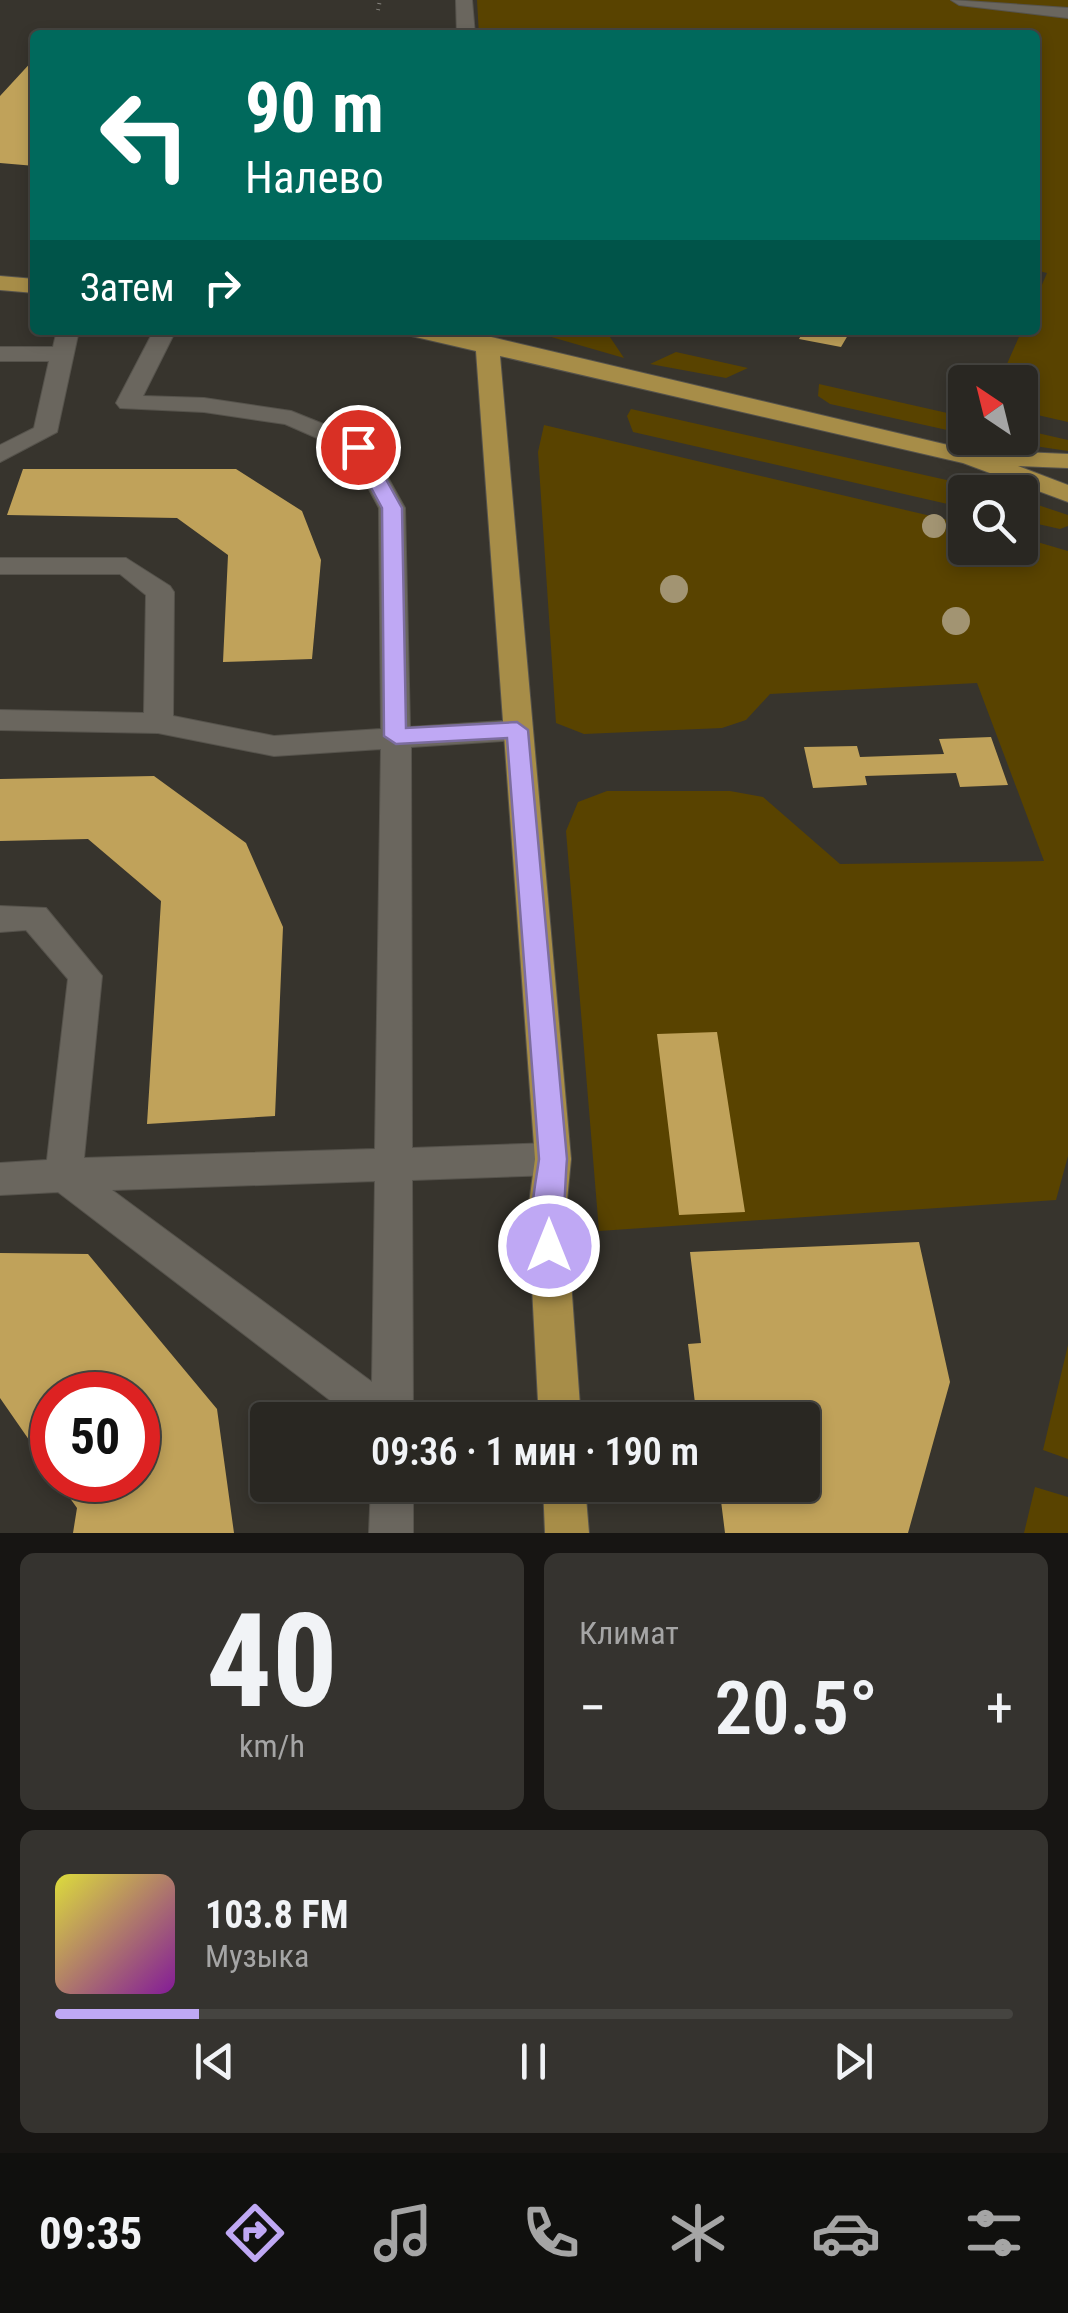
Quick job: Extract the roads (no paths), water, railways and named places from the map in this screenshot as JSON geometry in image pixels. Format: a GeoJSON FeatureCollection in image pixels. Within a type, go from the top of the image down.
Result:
{"type":"FeatureCollection","features":[{"type":"Feature","properties":{"kind":"main road"},"geometry":{"type":"LineString","coordinates":[[0,283],[30,286]]}},
{"type":"Feature","properties":{"kind":"main road"},"geometry":{"type":"LineString","coordinates":[[559,1402],[546,1211],[553,1159],[486,337],[971,456],[1068,494]]}},
{"type":"Feature","properties":{"kind":"main road"},"geometry":{"type":"LineString","coordinates":[[971,456],[1068,461]]}},
{"type":"Feature","properties":{"kind":"main road"},"geometry":{"type":"LineString","coordinates":[[565,1502],[567,1533]]}},
{"type":"Feature","properties":{"kind":"street"},"geometry":{"type":"LineString","coordinates":[[464,0],[466,30]]}},
{"type":"Feature","properties":{"kind":"street"},"geometry":{"type":"LineString","coordinates":[[959,0],[1068,13]]}},
{"type":"Feature","properties":{"kind":"street"},"geometry":{"type":"LineString","coordinates":[[0,455],[45,432],[66,335]]}},
{"type":"Feature","properties":{"kind":"street"},"geometry":{"type":"LineString","coordinates":[[162,335],[128,403],[204,405],[291,418],[358,447],[392,508],[396,736],[391,1402]]}},
{"type":"Feature","properties":{"kind":"street"},"geometry":{"type":"LineString","coordinates":[[0,354],[60,354]]}},
{"type":"Feature","properties":{"kind":"street"},"geometry":{"type":"LineString","coordinates":[[0,566],[126,566],[160,592],[158,723]]}},
{"type":"Feature","properties":{"kind":"street"},"geometry":{"type":"LineString","coordinates":[[0,720],[158,723],[274,746],[517,730]]}},
{"type":"Feature","properties":{"kind":"street"},"geometry":{"type":"LineString","coordinates":[[0,918],[34,917],[85,976],[64,1176]]}},
{"type":"Feature","properties":{"kind":"street"},"geometry":{"type":"LineString","coordinates":[[0,1179],[553,1159]]}},
{"type":"Feature","properties":{"kind":"street"},"geometry":{"type":"LineString","coordinates":[[64,1176],[367,1402]]}},
{"type":"Feature","properties":{"kind":"street"},"geometry":{"type":"LineString","coordinates":[[392,1502],[392,1533]]}}]}
